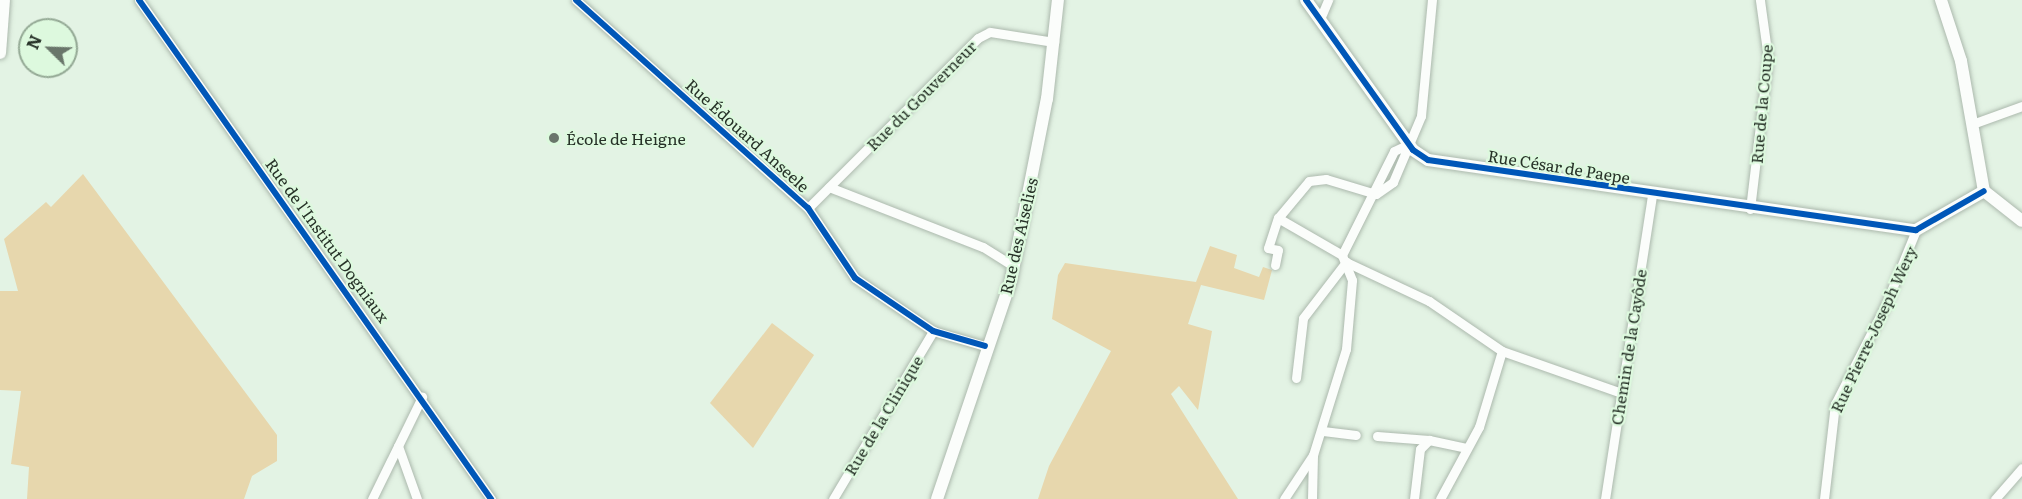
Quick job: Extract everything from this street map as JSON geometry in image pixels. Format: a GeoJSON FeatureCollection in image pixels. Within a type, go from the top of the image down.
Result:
{"type":"FeatureCollection","features":[{"type":"Feature","properties":{"kind":"street"},"geometry":{"type":"LineString","coordinates":[[0,53],[4,0]]}},
{"type":"Feature","properties":{"kind":"street","name":"Rue de l'Institut Dogniaux"},"geometry":{"type":"LineString","coordinates":[[139,0],[422,397],[491,499]]}},
{"type":"Feature","properties":{"kind":"street","name":"Rue Édouard Anseele"},"geometry":{"type":"LineString","coordinates":[[576,0],[808,208],[855,278],[933,331],[985,346]]}},
{"type":"Feature","properties":{"kind":"street","name":"Rue des Aiselies"},"geometry":{"type":"LineString","coordinates":[[937,499],[985,346],[1014,266],[1054,42],[1058,0]]}},
{"type":"Feature","properties":{"kind":"street","name":"Rue César de Paepe"},"geometry":{"type":"LineString","coordinates":[[1306,0],[1409,144],[1432,160],[1750,209],[1916,230]]}},
{"type":"Feature","properties":{"kind":"street"},"geometry":{"type":"LineString","coordinates":[[1320,18],[1328,0]]}},
{"type":"Feature","properties":{"kind":"street"},"geometry":{"type":"LineString","coordinates":[[1376,194],[1393,182],[1421,116],[1432,0]]}},
{"type":"Feature","properties":{"kind":"street","name":"Rue de la Coupe"},"geometry":{"type":"LineString","coordinates":[[1750,209],[1768,58],[1760,0]]}},
{"type":"Feature","properties":{"kind":"street"},"geometry":{"type":"LineString","coordinates":[[1941,0],[1955,35],[1975,123],[1984,191],[2022,221]]}},
{"type":"Feature","properties":{"kind":"street","name":"Rue du Gouverneur"},"geometry":{"type":"LineString","coordinates":[[808,208],[978,38],[990,33],[1054,42]]}},
{"type":"Feature","properties":{"kind":"street"},"geometry":{"type":"LineString","coordinates":[[1975,123],[2022,106]]}},
{"type":"Feature","properties":{"kind":"street"},"geometry":{"type":"LineString","coordinates":[[1296,378],[1303,318],[1344,259],[1394,151],[1409,144]]}},
{"type":"Feature","properties":{"kind":"street"},"geometry":{"type":"LineString","coordinates":[[1275,265],[1278,250],[1268,248],[1278,218],[1309,181],[1326,179],[1376,194]]}},
{"type":"Feature","properties":{"kind":"street"},"geometry":{"type":"LineString","coordinates":[[829,187],[983,248],[1014,266]]}},
{"type":"Feature","properties":{"kind":"street"},"geometry":{"type":"LineString","coordinates":[[1916,230],[1984,191]]}},
{"type":"Feature","properties":{"kind":"street","name":"Chemin de la Cayôde"},"geometry":{"type":"LineString","coordinates":[[1605,499],[1652,194]]}},
{"type":"Feature","properties":{"kind":"street"},"geometry":{"type":"LineString","coordinates":[[1278,218],[1344,259],[1429,301],[1502,351],[1621,393]]}},
{"type":"Feature","properties":{"kind":"street","name":"Rue Pierre-Joseph Wery"},"geometry":{"type":"LineString","coordinates":[[1824,499],[1835,404],[1885,306],[1916,230]]}},
{"type":"Feature","properties":{"kind":"street"},"geometry":{"type":"LineString","coordinates":[[1284,499],[1313,455],[1323,431],[1346,349],[1352,280],[1344,259]]}},
{"type":"Feature","properties":{"kind":"street","name":"Rue de la Clinique"},"geometry":{"type":"LineString","coordinates":[[833,499],[933,331]]}},
{"type":"Feature","properties":{"kind":"street"},"geometry":{"type":"LineString","coordinates":[[1440,499],[1467,448],[1502,351]]}},
{"type":"Feature","properties":{"kind":"street"},"geometry":{"type":"LineString","coordinates":[[372,499],[422,397]]}},
{"type":"Feature","properties":{"kind":"street"},"geometry":{"type":"LineString","coordinates":[[1323,431],[1356,435]]}},
{"type":"Feature","properties":{"kind":"street"},"geometry":{"type":"LineString","coordinates":[[1377,436],[1429,440],[1467,448]]}},
{"type":"Feature","properties":{"kind":"street"},"geometry":{"type":"LineString","coordinates":[[1414,499],[1419,448],[1429,440]]}},
{"type":"Feature","properties":{"kind":"street"},"geometry":{"type":"LineString","coordinates":[[398,446],[417,499]]}},
{"type":"Feature","properties":{"kind":"street"},"geometry":{"type":"LineString","coordinates":[[1312,499],[1313,455]]}},
{"type":"Feature","properties":{"kind":"street"},"geometry":{"type":"LineString","coordinates":[[1995,499],[2022,468]]}},
{"type":"Feature","properties":{"kind":"shaded area"},"geometry":{"type":"Polygon","coordinates":[[[83,174],[277,435],[277,461],[252,476],[244,499],[27,499],[29,467],[11,464],[21,391],[0,390],[0,291],[18,291],[4,239],[46,202],[51,207],[83,174]]]}},
{"type":"Feature","properties":{"kind":"shaded area"},"geometry":{"type":"Polygon","coordinates":[[[1210,246],[1237,255],[1234,268],[1259,277],[1263,267],[1272,270],[1264,300],[1201,285],[1188,324],[1212,331],[1198,410],[1179,386],[1171,394],[1238,499],[1038,499],[1049,466],[1111,351],[1052,319],[1058,275],[1065,263],[1196,282],[1210,246]]]}},
{"type":"Feature","properties":{"kind":"shaded area"},"geometry":{"type":"Polygon","coordinates":[[[772,323],[814,355],[753,448],[710,403],[772,323]]]}},
{"type":"Feature","properties":{"kind":"cycle path"},"geometry":{"type":"LineString","coordinates":[[139,0],[491,499]]}},
{"type":"Feature","properties":{"kind":"cycle path"},"geometry":{"type":"LineString","coordinates":[[576,0],[808,208],[855,278],[933,331],[985,346]]}},
{"type":"Feature","properties":{"kind":"cycle path"},"geometry":{"type":"LineString","coordinates":[[1306,0],[1413,150],[1428,160],[1916,230],[1984,191]]}},
{"type":"Feature","properties":{"kind":"place","name":"École de Heigne"},"geometry":{"type":"Point","coordinates":[554,138]}}]}
